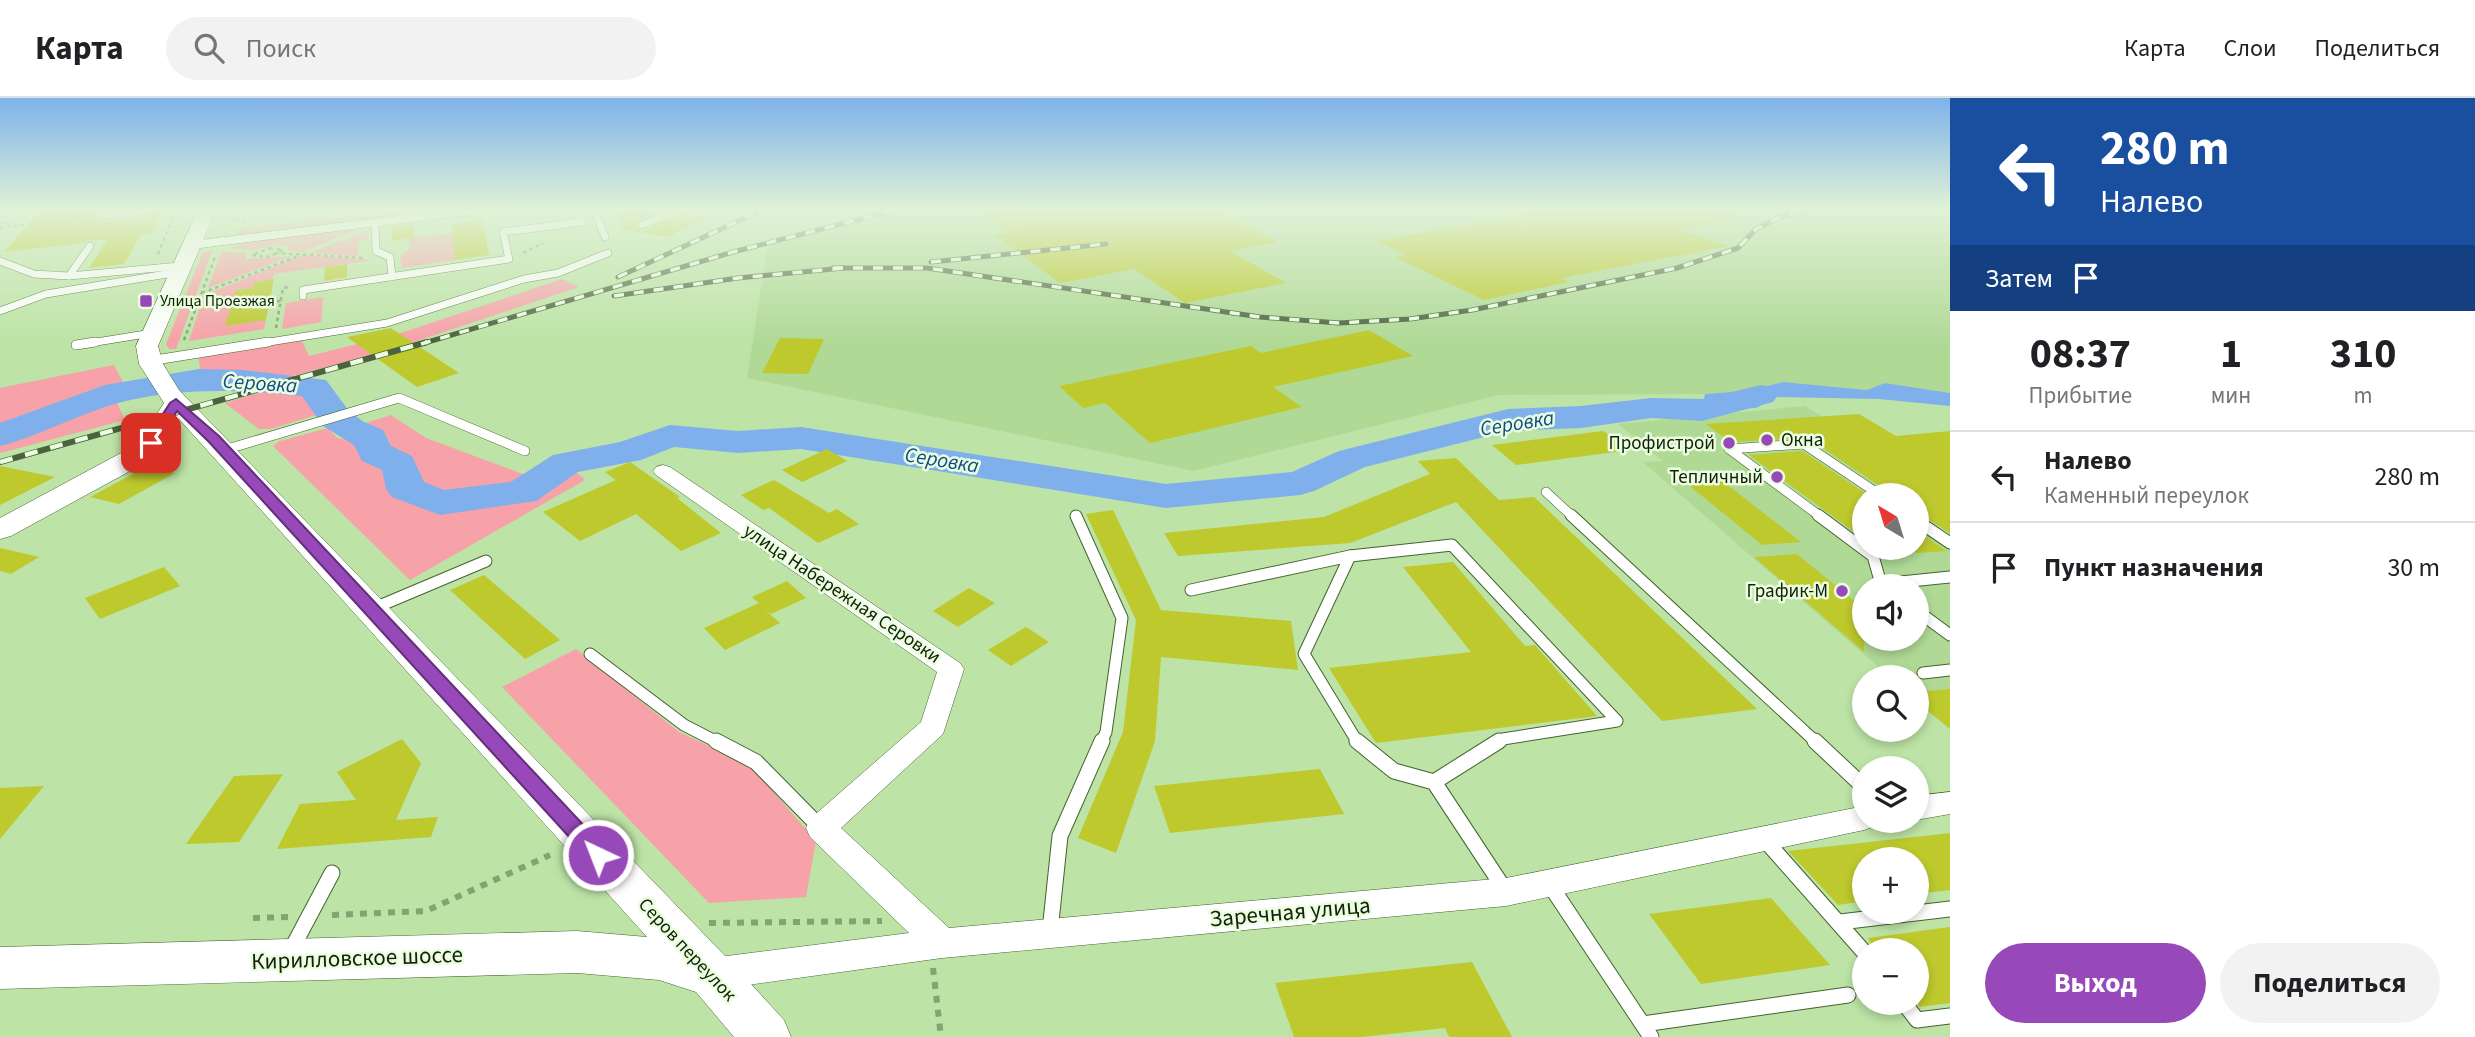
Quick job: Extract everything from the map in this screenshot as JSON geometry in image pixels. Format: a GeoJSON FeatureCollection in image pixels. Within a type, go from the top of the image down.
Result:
{"type":"FeatureCollection","features":[{"type":"Feature","properties":{"kind":"street"},"geometry":{"type":"LineString","coordinates":[[152,364],[146,352],[152,333],[188,254]]}},
{"type":"Feature","properties":{"kind":"street","name":"Серов переулок"},"geometry":{"type":"LineString","coordinates":[[152,364],[173,398],[711,974],[766,1037]]}},
{"type":"Feature","properties":{"kind":"street"},"geometry":{"type":"LineString","coordinates":[[0,530],[131,459],[151,443],[173,398]]}},
{"type":"Feature","properties":{"kind":"street"},"geometry":{"type":"LineString","coordinates":[[131,459],[178,444],[219,445]]}},
{"type":"Feature","properties":{"kind":"street","name":"улица Набережная Серовки"},"geometry":{"type":"LineString","coordinates":[[663,471],[951,669],[933,726],[821,828]]}},
{"type":"Feature","properties":{"kind":"street"},"geometry":{"type":"LineString","coordinates":[[1929,806],[1950,803]]}},
{"type":"Feature","properties":{"kind":"street","name":"Заречная улица"},"geometry":{"type":"LineString","coordinates":[[711,974],[936,944],[1506,892],[1852,820]]}},
{"type":"Feature","properties":{"kind":"street"},"geometry":{"type":"LineString","coordinates":[[821,828],[936,944]]}},
{"type":"Feature","properties":{"kind":"street","name":"Кирилловское шоссе"},"geometry":{"type":"LineString","coordinates":[[0,968],[578,952],[659,959],[711,974]]}},
{"type":"Feature","properties":{"kind":"lane"},"geometry":{"type":"LineString","coordinates":[[69,276],[85,254]]}},
{"type":"Feature","properties":{"kind":"lane"},"geometry":{"type":"LineString","coordinates":[[383,254],[390,257],[392,277]]}},
{"type":"Feature","properties":{"kind":"lane"},"geometry":{"type":"LineString","coordinates":[[303,296],[303,290],[509,259],[508,254]]}},
{"type":"Feature","properties":{"kind":"lane"},"geometry":{"type":"LineString","coordinates":[[152,364],[387,323],[524,279],[558,273],[606,254]]}},
{"type":"Feature","properties":{"kind":"lane"},"geometry":{"type":"LineString","coordinates":[[0,261],[34,274],[69,276],[181,269]]}},
{"type":"Feature","properties":{"kind":"lane"},"geometry":{"type":"LineString","coordinates":[[0,310],[46,294],[181,269]]}},
{"type":"Feature","properties":{"kind":"lane"},"geometry":{"type":"LineString","coordinates":[[76,345],[152,333]]}},
{"type":"Feature","properties":{"kind":"lane"},"geometry":{"type":"LineString","coordinates":[[219,445],[306,426],[399,398],[525,452]]}},
{"type":"Feature","properties":{"kind":"lane"},"geometry":{"type":"LineString","coordinates":[[1852,540],[1729,449],[1804,444],[1862,483]]}},
{"type":"Feature","properties":{"kind":"lane"},"geometry":{"type":"LineString","coordinates":[[1546,492],[1852,776]]}},
{"type":"Feature","properties":{"kind":"lane"},"geometry":{"type":"LineString","coordinates":[[1049,934],[1060,836],[1106,732],[1122,618],[1076,516]]}},
{"type":"Feature","properties":{"kind":"lane"},"geometry":{"type":"LineString","coordinates":[[1929,529],[1950,543]]}},
{"type":"Feature","properties":{"kind":"lane"},"geometry":{"type":"LineString","coordinates":[[1191,590],[1350,556],[1452,545],[1617,721],[1503,739],[1434,782]]}},
{"type":"Feature","properties":{"kind":"lane"},"geometry":{"type":"LineString","coordinates":[[1350,556],[1304,654],[1360,746],[1394,771],[1434,782],[1506,892]]}},
{"type":"Feature","properties":{"kind":"lane"},"geometry":{"type":"LineString","coordinates":[[370,611],[486,561]]}},
{"type":"Feature","properties":{"kind":"lane"},"geometry":{"type":"LineString","coordinates":[[1929,580],[1950,577]]}},
{"type":"Feature","properties":{"kind":"lane"},"geometry":{"type":"LineString","coordinates":[[1929,620],[1950,635]]}},
{"type":"Feature","properties":{"kind":"lane"},"geometry":{"type":"LineString","coordinates":[[590,654],[684,725],[756,762],[821,828]]}},
{"type":"Feature","properties":{"kind":"lane"},"geometry":{"type":"LineString","coordinates":[[1929,672],[1950,670]]}},
{"type":"Feature","properties":{"kind":"lane"},"geometry":{"type":"LineString","coordinates":[[1763,838],[1853,938]]}},
{"type":"Feature","properties":{"kind":"lane"},"geometry":{"type":"LineString","coordinates":[[285,960],[332,873]]}},
{"type":"Feature","properties":{"kind":"lane"},"geometry":{"type":"LineString","coordinates":[[1549,882],[1647,1030],[1848,995]]}},
{"type":"Feature","properties":{"kind":"lane"},"geometry":{"type":"LineString","coordinates":[[1840,922],[1950,909]]}},
{"type":"Feature","properties":{"kind":"lane"},"geometry":{"type":"LineString","coordinates":[[1913,1015],[1917,1020],[1950,1016]]}},
{"type":"Feature","properties":{"kind":"path"},"geometry":{"type":"LineString","coordinates":[[181,349],[216,254]]}},
{"type":"Feature","properties":{"kind":"path"},"geometry":{"type":"LineString","coordinates":[[201,294],[302,254]]}},
{"type":"Feature","properties":{"kind":"path"},"geometry":{"type":"LineString","coordinates":[[270,302],[281,301]]}},
{"type":"Feature","properties":{"kind":"path"},"geometry":{"type":"LineString","coordinates":[[253,918],[426,911],[550,855]]}},
{"type":"Feature","properties":{"kind":"path"},"geometry":{"type":"LineString","coordinates":[[710,924],[895,921],[936,944],[941,1037]]}},
{"type":"Feature","properties":{"kind":"shaded area"},"geometry":{"type":"Polygon","coordinates":[[[202,254],[211,254],[176,349],[169,349],[166,344],[202,254]]]}},
{"type":"Feature","properties":{"kind":"shaded area"},"geometry":{"type":"Polygon","coordinates":[[[221,254],[246,254],[246,259],[292,256],[208,288],[221,254]]]}},
{"type":"Feature","properties":{"kind":"shaded area"},"geometry":{"type":"Polygon","coordinates":[[[322,254],[358,254],[358,256],[322,254]]]}},
{"type":"Feature","properties":{"kind":"shaded area"},"geometry":{"type":"Polygon","coordinates":[[[455,254],[455,260],[402,268],[400,256],[455,254]]]}},
{"type":"Feature","properties":{"kind":"shaded area"},"geometry":{"type":"Polygon","coordinates":[[[766,254],[1950,254],[1950,393],[1885,383],[1868,390],[1783,382],[1747,391],[1705,394],[1499,395],[1194,471],[747,378],[766,254]]]}},
{"type":"Feature","properties":{"kind":"shaded area"},"geometry":{"type":"Polygon","coordinates":[[[303,255],[373,260],[274,274],[272,280],[254,282],[253,288],[236,290],[266,320],[264,329],[189,341],[204,295],[303,255]]]}},
{"type":"Feature","properties":{"kind":"shaded area"},"geometry":{"type":"Polygon","coordinates":[[[562,279],[579,287],[390,350],[285,378],[201,373],[198,357],[301,339],[309,356],[398,334],[562,279]]]}},
{"type":"Feature","properties":{"kind":"shaded area"},"geometry":{"type":"Polygon","coordinates":[[[323,297],[321,322],[282,329],[286,303],[323,297]]]}},
{"type":"Feature","properties":{"kind":"shaded area"},"geometry":{"type":"Polygon","coordinates":[[[114,365],[124,384],[46,417],[0,431],[0,388],[114,365]]]}},
{"type":"Feature","properties":{"kind":"shaded area"},"geometry":{"type":"Polygon","coordinates":[[[281,386],[306,389],[320,414],[270,429],[259,429],[225,403],[281,386]]]}},
{"type":"Feature","properties":{"kind":"shaded area"},"geometry":{"type":"Polygon","coordinates":[[[114,396],[125,420],[0,453],[0,439],[54,421],[114,396]]]}},
{"type":"Feature","properties":{"kind":"shaded area"},"geometry":{"type":"Polygon","coordinates":[[[1805,406],[1950,494],[1950,729],[1929,712],[1929,665],[1876,665],[1860,651],[1929,651],[1929,574],[1852,574],[1852,644],[1643,462],[1663,461],[1618,424],[1805,406]]]}},
{"type":"Feature","properties":{"kind":"shaded area"},"geometry":{"type":"Polygon","coordinates":[[[391,415],[426,438],[536,479],[521,488],[444,497],[415,485],[407,461],[382,449],[378,436],[356,426],[391,415]]]}},
{"type":"Feature","properties":{"kind":"shaded area"},"geometry":{"type":"Polygon","coordinates":[[[328,428],[337,438],[363,442],[366,456],[392,467],[399,492],[437,509],[526,498],[569,466],[585,480],[410,580],[273,446],[280,441],[328,428]]]}},
{"type":"Feature","properties":{"kind":"shaded area"},"geometry":{"type":"Polygon","coordinates":[[[576,649],[679,732],[750,765],[816,841],[806,897],[709,903],[502,687],[576,649]]]}},
{"type":"Feature","properties":{"kind":"water"},"geometry":{"type":"Polygon","coordinates":[[[1783,382],[1867,390],[1885,383],[1950,393],[1950,406],[1879,399],[1777,397],[1756,408],[1702,410],[1705,394],[1747,391],[1783,382]]]}},
{"type":"Feature","properties":{"kind":"building"},"geometry":{"type":"Polygon","coordinates":[[[98,254],[130,254],[124,264],[89,268],[98,254]]]}},
{"type":"Feature","properties":{"kind":"building"},"geometry":{"type":"Polygon","coordinates":[[[454,254],[489,255],[455,260],[454,254]]]}},
{"type":"Feature","properties":{"kind":"building"},"geometry":{"type":"Polygon","coordinates":[[[1020,254],[1235,254],[1286,283],[1185,303],[1134,269],[1060,283],[1020,254]]]}},
{"type":"Feature","properties":{"kind":"building"},"geometry":{"type":"Polygon","coordinates":[[[1403,254],[1688,254],[1561,278],[1569,282],[1484,300],[1395,257],[1405,255],[1403,254]]]}},
{"type":"Feature","properties":{"kind":"building"},"geometry":{"type":"Polygon","coordinates":[[[347,264],[347,277],[324,281],[325,267],[347,264]]]}},
{"type":"Feature","properties":{"kind":"building"},"geometry":{"type":"Polygon","coordinates":[[[274,279],[266,320],[225,326],[236,290],[253,288],[254,282],[274,279]]]}},
{"type":"Feature","properties":{"kind":"building"},"geometry":{"type":"Polygon","coordinates":[[[391,328],[459,373],[417,387],[347,337],[391,328]]]}},
{"type":"Feature","properties":{"kind":"building"},"geometry":{"type":"Polygon","coordinates":[[[1369,330],[1413,356],[1273,387],[1302,407],[1150,443],[1105,403],[1083,408],[1059,386],[1251,346],[1261,353],[1369,330]]]}},
{"type":"Feature","properties":{"kind":"building"},"geometry":{"type":"Polygon","coordinates":[[[780,338],[824,339],[808,374],[762,373],[780,338]]]}},
{"type":"Feature","properties":{"kind":"building"},"geometry":{"type":"Polygon","coordinates":[[[1859,414],[1896,436],[1950,431],[1950,533],[1929,520],[1929,483],[1875,483],[1808,438],[1730,442],[1706,424],[1859,414]]]}},
{"type":"Feature","properties":{"kind":"building"},"geometry":{"type":"Polygon","coordinates":[[[1603,431],[1630,450],[1516,465],[1492,445],[1603,431]]]}},
{"type":"Feature","properties":{"kind":"building"},"geometry":{"type":"Polygon","coordinates":[[[827,449],[847,461],[802,482],[782,470],[827,449]]]}},
{"type":"Feature","properties":{"kind":"building"},"geometry":{"type":"Polygon","coordinates":[[[1802,451],[1852,484],[1852,530],[1749,455],[1802,451]]]}},
{"type":"Feature","properties":{"kind":"building"},"geometry":{"type":"Polygon","coordinates":[[[1456,458],[1499,500],[1534,497],[1757,709],[1662,721],[1456,502],[1350,543],[1178,556],[1164,533],[1324,517],[1430,474],[1418,461],[1456,458]]]}},
{"type":"Feature","properties":{"kind":"building"},"geometry":{"type":"Polygon","coordinates":[[[630,462],[680,497],[677,498],[721,533],[681,551],[636,514],[580,541],[543,512],[616,480],[605,472],[630,462]]]}},
{"type":"Feature","properties":{"kind":"building"},"geometry":{"type":"Polygon","coordinates":[[[0,466],[55,477],[0,505],[0,466]]]}},
{"type":"Feature","properties":{"kind":"building"},"geometry":{"type":"Polygon","coordinates":[[[146,467],[175,473],[119,504],[90,497],[146,467]]]}},
{"type":"Feature","properties":{"kind":"building"},"geometry":{"type":"Polygon","coordinates":[[[774,480],[829,513],[837,509],[859,524],[818,543],[769,508],[763,510],[741,495],[774,480]]]}},
{"type":"Feature","properties":{"kind":"building"},"geometry":{"type":"Polygon","coordinates":[[[1721,480],[1801,542],[1762,545],[1685,482],[1721,480]]]}},
{"type":"Feature","properties":{"kind":"building"},"geometry":{"type":"Polygon","coordinates":[[[1113,510],[1161,610],[1291,621],[1298,670],[1161,657],[1155,741],[1116,853],[1078,838],[1123,732],[1136,620],[1086,514],[1113,510]]]}},
{"type":"Feature","properties":{"kind":"building"},"geometry":{"type":"Polygon","coordinates":[[[1929,539],[1945,550],[1948,551],[1929,552],[1929,539]]]}},
{"type":"Feature","properties":{"kind":"building"},"geometry":{"type":"Polygon","coordinates":[[[0,548],[39,557],[11,574],[0,571],[0,548]]]}},
{"type":"Feature","properties":{"kind":"building"},"geometry":{"type":"Polygon","coordinates":[[[1797,554],[1852,599],[1852,642],[1754,557],[1797,554]]]}},
{"type":"Feature","properties":{"kind":"building"},"geometry":{"type":"Polygon","coordinates":[[[1453,562],[1525,646],[1535,645],[1597,716],[1376,743],[1329,668],[1471,652],[1403,567],[1453,562]]]}},
{"type":"Feature","properties":{"kind":"building"},"geometry":{"type":"Polygon","coordinates":[[[164,567],[180,586],[100,619],[85,598],[164,567]]]}},
{"type":"Feature","properties":{"kind":"building"},"geometry":{"type":"Polygon","coordinates":[[[484,575],[560,640],[525,659],[450,590],[484,575]]]}},
{"type":"Feature","properties":{"kind":"building"},"geometry":{"type":"Polygon","coordinates":[[[787,581],[806,598],[771,614],[764,609],[780,623],[725,650],[704,628],[759,603],[752,597],[787,581]]]}},
{"type":"Feature","properties":{"kind":"building"},"geometry":{"type":"Polygon","coordinates":[[[969,588],[995,603],[958,627],[933,611],[969,588]]]}},
{"type":"Feature","properties":{"kind":"building"},"geometry":{"type":"Polygon","coordinates":[[[1026,627],[1049,642],[1011,666],[988,650],[1026,627]]]}},
{"type":"Feature","properties":{"kind":"building"},"geometry":{"type":"Polygon","coordinates":[[[1950,689],[1950,729],[1929,712],[1929,691],[1950,689]]]}},
{"type":"Feature","properties":{"kind":"building"},"geometry":{"type":"Polygon","coordinates":[[[402,739],[421,763],[396,820],[438,817],[431,837],[277,849],[300,804],[356,800],[337,772],[402,739]]]}},
{"type":"Feature","properties":{"kind":"building"},"geometry":{"type":"Polygon","coordinates":[[[1320,769],[1344,814],[1170,833],[1154,786],[1320,769]]]}},
{"type":"Feature","properties":{"kind":"building"},"geometry":{"type":"Polygon","coordinates":[[[283,774],[239,842],[186,844],[234,776],[283,774]]]}},
{"type":"Feature","properties":{"kind":"building"},"geometry":{"type":"Polygon","coordinates":[[[44,786],[0,839],[0,788],[44,786]]]}},
{"type":"Feature","properties":{"kind":"building"},"geometry":{"type":"Polygon","coordinates":[[[1950,833],[1950,890],[1929,892],[1929,847],[1852,847],[1852,903],[1838,905],[1788,851],[1950,833]]]}},
{"type":"Feature","properties":{"kind":"building"},"geometry":{"type":"Polygon","coordinates":[[[1771,898],[1830,965],[1701,984],[1649,914],[1771,898]]]}},
{"type":"Feature","properties":{"kind":"building"},"geometry":{"type":"Polygon","coordinates":[[[1950,927],[1950,1003],[1929,1006],[1929,938],[1868,938],[1950,927]]]}},
{"type":"Feature","properties":{"kind":"building"},"geometry":{"type":"Polygon","coordinates":[[[1472,962],[1512,1037],[1449,1037],[1445,1028],[1362,1037],[1294,1037],[1275,983],[1472,962]]]}},
{"type":"Feature","properties":{"kind":"waterway","name":"Серовка"},"geometry":{"type":"LineString","coordinates":[[0,435],[117,392],[199,379],[244,380],[314,387],[336,418],[351,430],[370,438],[375,453],[399,464],[406,489],[440,503],[522,493],[566,463],[628,452],[670,436],[738,442],[801,438],[1166,496],[1300,483],[1352,459],[1508,420],[1581,417],[1651,408],[1702,410],[1761,395]]}},
{"type":"Feature","properties":{"kind":"railway"},"geometry":{"type":"LineString","coordinates":[[618,277],[668,254]]}},
{"type":"Feature","properties":{"kind":"railway"},"geometry":{"type":"LineString","coordinates":[[421,344],[727,254]]}},
{"type":"Feature","properties":{"kind":"railway"},"geometry":{"type":"LineString","coordinates":[[931,262],[1011,254]]}},
{"type":"Feature","properties":{"kind":"railway"},"geometry":{"type":"LineString","coordinates":[[844,268],[927,268],[1260,317],[1339,323],[1410,319],[1472,310],[1677,268],[1720,254]]}},
{"type":"Feature","properties":{"kind":"railway"},"geometry":{"type":"LineString","coordinates":[[833,268],[844,268]]}},
{"type":"Feature","properties":{"kind":"railway"},"geometry":{"type":"LineString","coordinates":[[614,296],[738,278],[844,268]]}},
{"type":"Feature","properties":{"kind":"railway"},"geometry":{"type":"LineString","coordinates":[[0,462],[427,342]]}},
{"type":"Feature","properties":{"kind":"place","name":"Улица Проезжая"},"geometry":{"type":"Point","coordinates":[146,301]}},
{"type":"Feature","properties":{"kind":"place","name":"Окна"},"geometry":{"type":"Point","coordinates":[1767,440]}},
{"type":"Feature","properties":{"kind":"place","name":"Профистрой"},"geometry":{"type":"Point","coordinates":[1729,443]}},
{"type":"Feature","properties":{"kind":"place","name":"Тепличный"},"geometry":{"type":"Point","coordinates":[1777,477]}},
{"type":"Feature","properties":{"kind":"place","name":"График-М"},"geometry":{"type":"Point","coordinates":[1842,591]}},
{"type":"Feature","properties":{"kind":"route"},"geometry":{"type":"LineString","coordinates":[[151,443],[176,403],[214,439],[598,855]]}}]}
